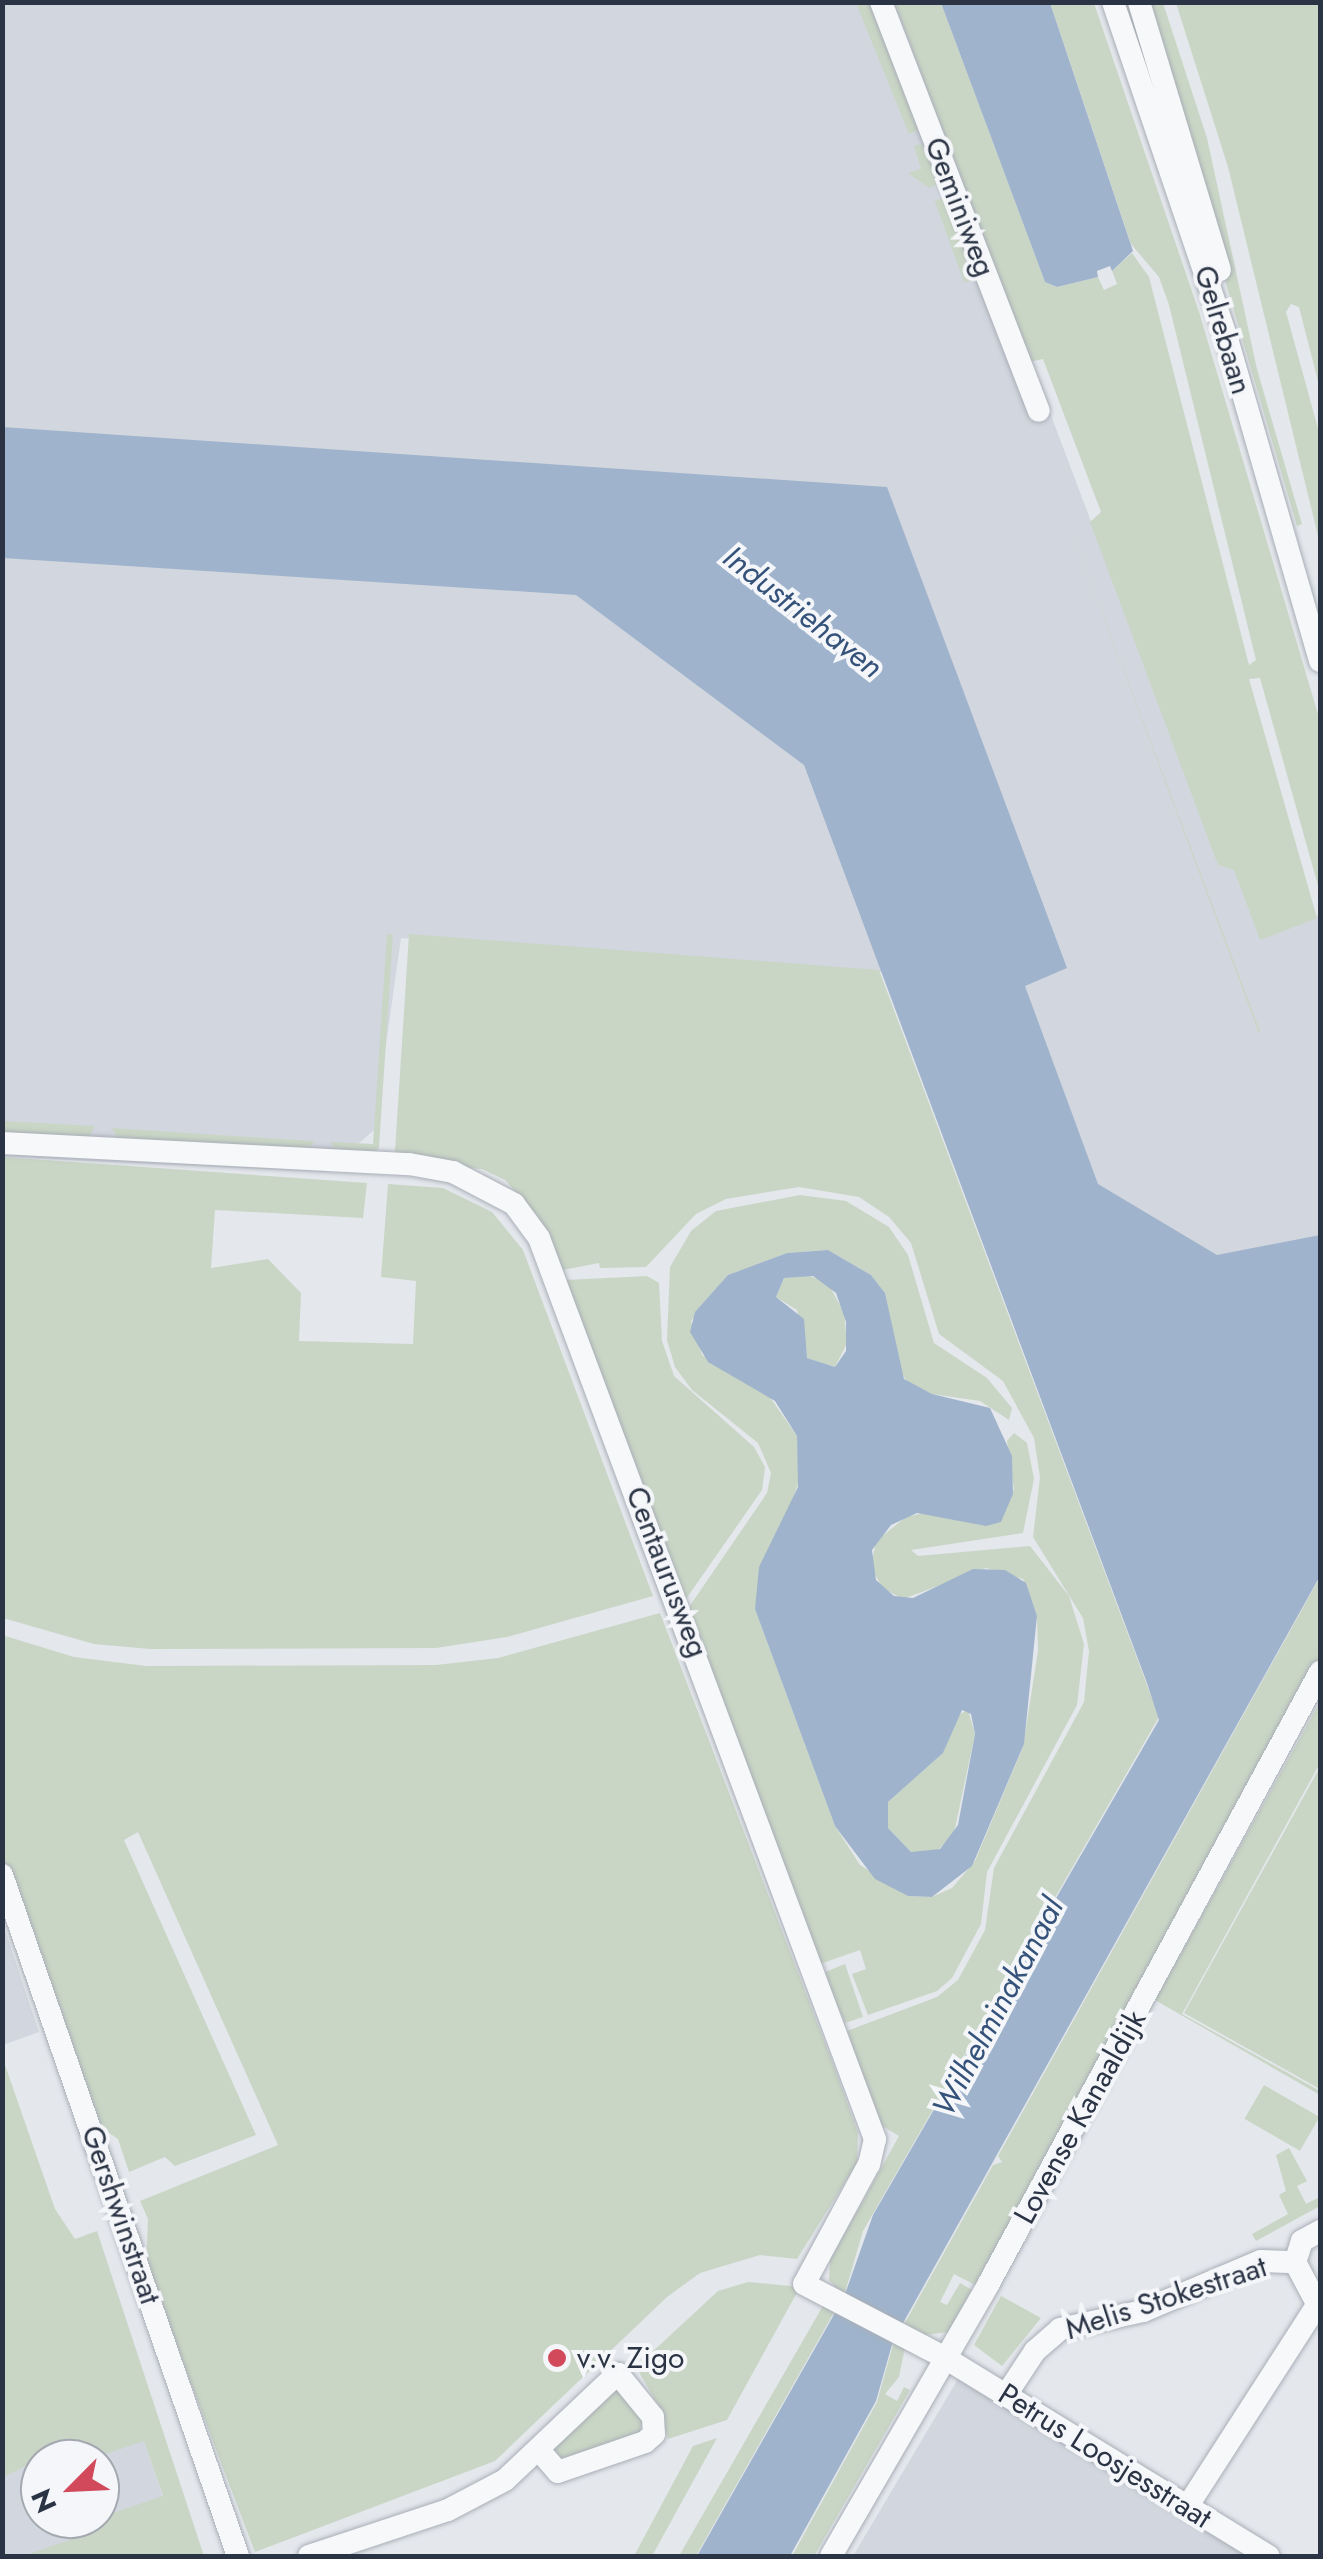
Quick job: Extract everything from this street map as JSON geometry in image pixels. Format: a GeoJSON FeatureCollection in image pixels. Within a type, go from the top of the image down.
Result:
{"type":"FeatureCollection","features":[{"type":"Feature","properties":{"kind":"street","name":"Geminiweg"},"geometry":{"type":"LineString","coordinates":[[881,2],[1039,411]]}},
{"type":"Feature","properties":{"kind":"street","name":"Gelrebaan"},"geometry":{"type":"LineString","coordinates":[[1113,2],[1228,342],[1320,660]]}},
{"type":"Feature","properties":{"kind":"street","name":"Gelrebaan"},"geometry":{"type":"LineString","coordinates":[[1139,2],[1320,624]]}},
{"type":"Feature","properties":{"kind":"street","name":"Centaurusweg"},"geometry":{"type":"LineString","coordinates":[[2,1143],[438,1170],[494,1188],[540,1238],[874,2138],[869,2164],[804,2284],[942,2356]]}},
{"type":"Feature","properties":{"kind":"street","name":"Lovense Kanaaldijk"},"geometry":{"type":"LineString","coordinates":[[831,2556],[942,2356],[989,2283],[1320,1672]]}},
{"type":"Feature","properties":{"kind":"street","name":"Gershwinstraat"},"geometry":{"type":"LineString","coordinates":[[2,1875],[238,2556]]}},
{"type":"Feature","properties":{"kind":"street"},"geometry":{"type":"LineString","coordinates":[[1187,2507],[1319,2307],[1306,2245]]}},
{"type":"Feature","properties":{"kind":"street","name":"Melis Stokestraat"},"geometry":{"type":"LineString","coordinates":[[1006,2395],[1034,2351],[1060,2329],[1143,2311],[1306,2245]]}},
{"type":"Feature","properties":{"kind":"street","name":"Petrus Loosjesstraat"},"geometry":{"type":"LineString","coordinates":[[942,2356],[1269,2556]]}},
{"type":"Feature","properties":{"kind":"street"},"geometry":{"type":"LineString","coordinates":[[309,2556],[448,2510],[506,2480],[538,2449],[618,2374],[653,2417],[654,2434],[645,2442],[558,2472],[538,2449]]}},
{"type":"Feature","properties":{"kind":"shaded area"},"geometry":{"type":"Polygon","coordinates":[[[2,3],[896,3],[1219,862],[1235,866],[1262,937],[1320,915],[1320,1251],[1197,1279],[1081,1193],[878,499],[3,439],[2,3]]]}},
{"type":"Feature","properties":{"kind":"shaded area"},"geometry":{"type":"Polygon","coordinates":[[[3,545],[587,583],[817,762],[894,973],[401,938],[374,1130],[326,1172],[3,1157],[3,545]]]}},
{"type":"Feature","properties":{"kind":"shaded area"},"geometry":{"type":"Polygon","coordinates":[[[3,1924],[39,2032],[2,2045],[3,1924]]]}},
{"type":"Feature","properties":{"kind":"shaded area"},"geometry":{"type":"Polygon","coordinates":[[[121,2373],[180,2547],[152,2556],[3,2556],[3,2416],[121,2373]]]}},
{"type":"Feature","properties":{"kind":"shaded area"},"geometry":{"type":"Polygon","coordinates":[[[961,2374],[1252,2556],[853,2556],[961,2374]]]}},
{"type":"Feature","properties":{"kind":"green space"},"geometry":{"type":"Polygon","coordinates":[[[856,3],[875,3],[920,124],[916,131],[909,134],[856,3]]]}},
{"type":"Feature","properties":{"kind":"green space"},"geometry":{"type":"Polygon","coordinates":[[[895,3],[941,3],[1045,282],[1057,287],[1098,277],[1104,290],[1117,284],[1112,271],[1132,253],[1149,277],[1249,665],[1256,660],[1169,305],[1159,277],[1131,244],[1050,3],[1094,3],[1200,315],[1320,721],[1320,893],[1260,678],[1249,679],[1317,918],[1260,940],[1234,870],[1218,865],[1090,522],[1101,512],[1043,359],[1029,362],[895,3]]]}},
{"type":"Feature","properties":{"kind":"green space"},"geometry":{"type":"Polygon","coordinates":[[[1144,3],[1163,3],[1207,138],[1257,369],[1302,524],[1297,526],[1144,3]]]}},
{"type":"Feature","properties":{"kind":"green space"},"geometry":{"type":"Polygon","coordinates":[[[1176,3],[1320,3],[1320,389],[1299,307],[1291,304],[1286,312],[1320,436],[1320,544],[1228,167],[1176,3]]]}},
{"type":"Feature","properties":{"kind":"green space"},"geometry":{"type":"Polygon","coordinates":[[[922,144],[941,183],[929,188],[908,173],[921,169],[914,146],[922,144]]]}},
{"type":"Feature","properties":{"kind":"green space"},"geometry":{"type":"Polygon","coordinates":[[[946,197],[976,279],[964,283],[935,201],[946,197]]]}},
{"type":"Feature","properties":{"kind":"green space"},"geometry":{"type":"Polygon","coordinates":[[[1062,506],[1260,1031],[1258,1033],[1256,1025],[1062,506]]]}},
{"type":"Feature","properties":{"kind":"green space"},"geometry":{"type":"Polygon","coordinates":[[[387,934],[393,934],[379,1148],[369,1160],[342,1158],[330,1142],[373,1144],[387,934]]]}},
{"type":"Feature","properties":{"kind":"green space"},"geometry":{"type":"Polygon","coordinates":[[[409,934],[879,970],[1159,1717],[863,2231],[844,2296],[829,2280],[830,2260],[899,2136],[879,2124],[847,2031],[937,1997],[958,1980],[985,1930],[994,1868],[1084,1702],[1089,1651],[1083,1618],[1033,1537],[1040,1477],[1034,1438],[1003,1381],[939,1334],[911,1243],[889,1217],[859,1197],[799,1187],[726,1199],[696,1214],[646,1267],[600,1268],[599,1263],[563,1270],[536,1214],[505,1180],[482,1169],[406,1164],[395,1151],[409,934]]]}},
{"type":"Feature","properties":{"kind":"green space"},"geometry":{"type":"Polygon","coordinates":[[[2,1121],[95,1126],[87,1141],[3,1138],[2,1121]]]}},
{"type":"Feature","properties":{"kind":"green space"},"geometry":{"type":"Polygon","coordinates":[[[112,1128],[314,1141],[304,1156],[120,1143],[112,1128]]]}},
{"type":"Feature","properties":{"kind":"green space"},"geometry":{"type":"Polygon","coordinates":[[[2,1157],[367,1183],[363,1218],[215,1210],[211,1268],[268,1259],[301,1293],[299,1341],[413,1344],[416,1281],[381,1277],[388,1184],[443,1188],[492,1212],[523,1250],[653,1596],[507,1637],[436,1648],[150,1649],[94,1644],[3,1618],[2,1157]]]}},
{"type":"Feature","properties":{"kind":"green space"},"geometry":{"type":"Polygon","coordinates":[[[800,1195],[846,1201],[889,1227],[908,1255],[934,1343],[987,1378],[1012,1408],[1009,1420],[980,1401],[932,1394],[907,1382],[896,1363],[885,1293],[871,1275],[828,1250],[787,1253],[728,1275],[691,1321],[702,1355],[769,1396],[797,1436],[799,1481],[755,1609],[835,1826],[860,1865],[908,1896],[932,1897],[952,1888],[975,1861],[1023,1747],[1038,1651],[1037,1616],[1023,1579],[986,1568],[903,1599],[882,1588],[871,1566],[876,1541],[906,1517],[928,1512],[980,1525],[1001,1522],[1014,1489],[1007,1441],[1014,1433],[1027,1443],[1034,1479],[1023,1533],[911,1550],[918,1556],[1030,1546],[1069,1596],[1084,1644],[1077,1705],[987,1872],[981,1924],[952,1978],[937,1991],[868,2015],[852,1974],[866,1969],[860,1950],[820,1964],[687,1610],[767,1493],[771,1473],[758,1443],[692,1390],[675,1367],[667,1340],[670,1267],[691,1231],[716,1211],[800,1195]]]}},
{"type":"Feature","properties":{"kind":"green space"},"geometry":{"type":"Polygon","coordinates":[[[807,1275],[828,1283],[844,1313],[847,1343],[835,1367],[807,1358],[797,1310],[776,1297],[784,1278],[807,1275]]]}},
{"type":"Feature","properties":{"kind":"green space"},"geometry":{"type":"Polygon","coordinates":[[[647,1276],[659,1283],[662,1341],[674,1376],[754,1447],[765,1467],[762,1490],[686,1599],[566,1280],[647,1276]]]}},
{"type":"Feature","properties":{"kind":"green space"},"geometry":{"type":"Polygon","coordinates":[[[1320,1577],[1320,1656],[975,2285],[954,2274],[940,2302],[947,2305],[960,2283],[972,2290],[948,2332],[917,2336],[902,2328],[993,2165],[1002,2162],[998,2156],[1320,1577]]]}},
{"type":"Feature","properties":{"kind":"green space"},"geometry":{"type":"Polygon","coordinates":[[[660,1613],[858,2133],[857,2163],[797,2259],[760,2255],[700,2273],[667,2297],[495,2461],[255,2552],[146,2265],[148,2219],[140,2201],[278,2145],[138,1832],[124,1840],[256,2135],[175,2166],[165,2157],[129,2172],[118,2139],[93,2122],[3,1858],[2,1635],[74,1657],[146,1666],[436,1665],[498,1658],[660,1613]]]}},
{"type":"Feature","properties":{"kind":"green space"},"geometry":{"type":"Polygon","coordinates":[[[1320,1702],[1320,1763],[1182,2014],[1320,2091],[1320,2095],[1155,2000],[1320,1702]]]}},
{"type":"Feature","properties":{"kind":"green space"},"geometry":{"type":"Polygon","coordinates":[[[968,1710],[975,1734],[954,1833],[936,1852],[911,1852],[888,1828],[888,1802],[943,1753],[956,1716],[968,1710]]]}},
{"type":"Feature","properties":{"kind":"green space"},"geometry":{"type":"Polygon","coordinates":[[[1320,1767],[1320,2089],[1184,2013],[1320,1767]]]}},
{"type":"Feature","properties":{"kind":"green space"},"geometry":{"type":"Polygon","coordinates":[[[845,1964],[863,2017],[845,2023],[823,1973],[845,1964]]]}},
{"type":"Feature","properties":{"kind":"green space"},"geometry":{"type":"Polygon","coordinates":[[[4,2062],[55,2209],[75,2239],[97,2231],[204,2556],[23,2556],[73,2539],[120,2539],[120,2511],[163,2496],[144,2441],[120,2449],[120,2439],[20,2439],[20,2469],[3,2477],[4,2062]]]}},
{"type":"Feature","properties":{"kind":"green space"},"geometry":{"type":"Polygon","coordinates":[[[1264,2085],[1319,2117],[1300,2151],[1244,2119],[1264,2085]]]}},
{"type":"Feature","properties":{"kind":"green space"},"geometry":{"type":"Polygon","coordinates":[[[1289,2148],[1307,2181],[1297,2186],[1306,2204],[1320,2197],[1320,2206],[1256,2241],[1252,2234],[1288,2214],[1279,2195],[1286,2191],[1276,2155],[1289,2148]]]}},
{"type":"Feature","properties":{"kind":"green space"},"geometry":{"type":"Polygon","coordinates":[[[748,2282],[800,2287],[727,2420],[668,2439],[661,2410],[636,2367],[718,2291],[748,2282]]]}},
{"type":"Feature","properties":{"kind":"green space"},"geometry":{"type":"Polygon","coordinates":[[[1001,2296],[1041,2318],[1002,2366],[974,2345],[1001,2296]]]}},
{"type":"Feature","properties":{"kind":"green space"},"geometry":{"type":"Polygon","coordinates":[[[824,2304],[836,2309],[696,2556],[679,2556],[824,2304]]]}},
{"type":"Feature","properties":{"kind":"green space"},"geometry":{"type":"Polygon","coordinates":[[[894,2341],[905,2347],[899,2377],[885,2394],[897,2401],[904,2387],[910,2390],[814,2556],[792,2556],[877,2402],[894,2341]]]}},
{"type":"Feature","properties":{"kind":"green space"},"geometry":{"type":"Polygon","coordinates":[[[616,2387],[643,2419],[638,2438],[568,2464],[550,2452],[616,2387]]]}},
{"type":"Feature","properties":{"kind":"green space"},"geometry":{"type":"Polygon","coordinates":[[[717,2438],[652,2556],[634,2556],[693,2446],[717,2438]]]}},
{"type":"Feature","properties":{"kind":"water"},"geometry":{"type":"Polygon","coordinates":[[[941,3],[1050,3],[1133,251],[1112,271],[1110,266],[1097,271],[1098,277],[1057,287],[1045,282],[941,3]]]}},
{"type":"Feature","properties":{"kind":"water"},"geometry":{"type":"Polygon","coordinates":[[[2,427],[887,487],[1067,968],[1025,986],[1098,1184],[1217,1255],[1320,1235],[1320,1576],[893,2341],[876,2401],[790,2556],[697,2556],[844,2297],[873,2215],[1159,1720],[1147,1683],[804,765],[576,595],[3,558],[2,427]]]}},
{"type":"Feature","properties":{"kind":"water"},"geometry":{"type":"Polygon","coordinates":[[[828,1250],[871,1275],[885,1293],[904,1379],[932,1394],[990,1408],[1012,1456],[1013,1494],[1001,1522],[986,1526],[917,1513],[891,1525],[872,1550],[876,1580],[894,1596],[913,1598],[973,1569],[1005,1570],[1026,1583],[1037,1616],[1024,1744],[972,1866],[932,1897],[908,1896],[875,1879],[835,1826],[755,1609],[759,1567],[798,1487],[797,1436],[775,1401],[708,1362],[690,1332],[695,1312],[728,1275],[787,1253],[828,1250]],[[813,1276],[784,1278],[776,1297],[804,1319],[807,1358],[835,1367],[846,1351],[846,1322],[836,1293],[813,1276]],[[962,1710],[943,1753],[888,1802],[888,1828],[911,1852],[940,1849],[958,1825],[975,1734],[971,1714],[962,1710]]]}},
{"type":"Feature","properties":{"kind":"place","name":"v.v. Zigo"},"geometry":{"type":"Point","coordinates":[557,2358]}},
{"type":"Feature","properties":{"kind":"water label","name":"Industriehaven"},"geometry":{"type":"Point","coordinates":[803,612]}},
{"type":"Feature","properties":{"kind":"water label","name":"Wilhelminakanaal"},"geometry":{"type":"Point","coordinates":[998,2007]}}]}
